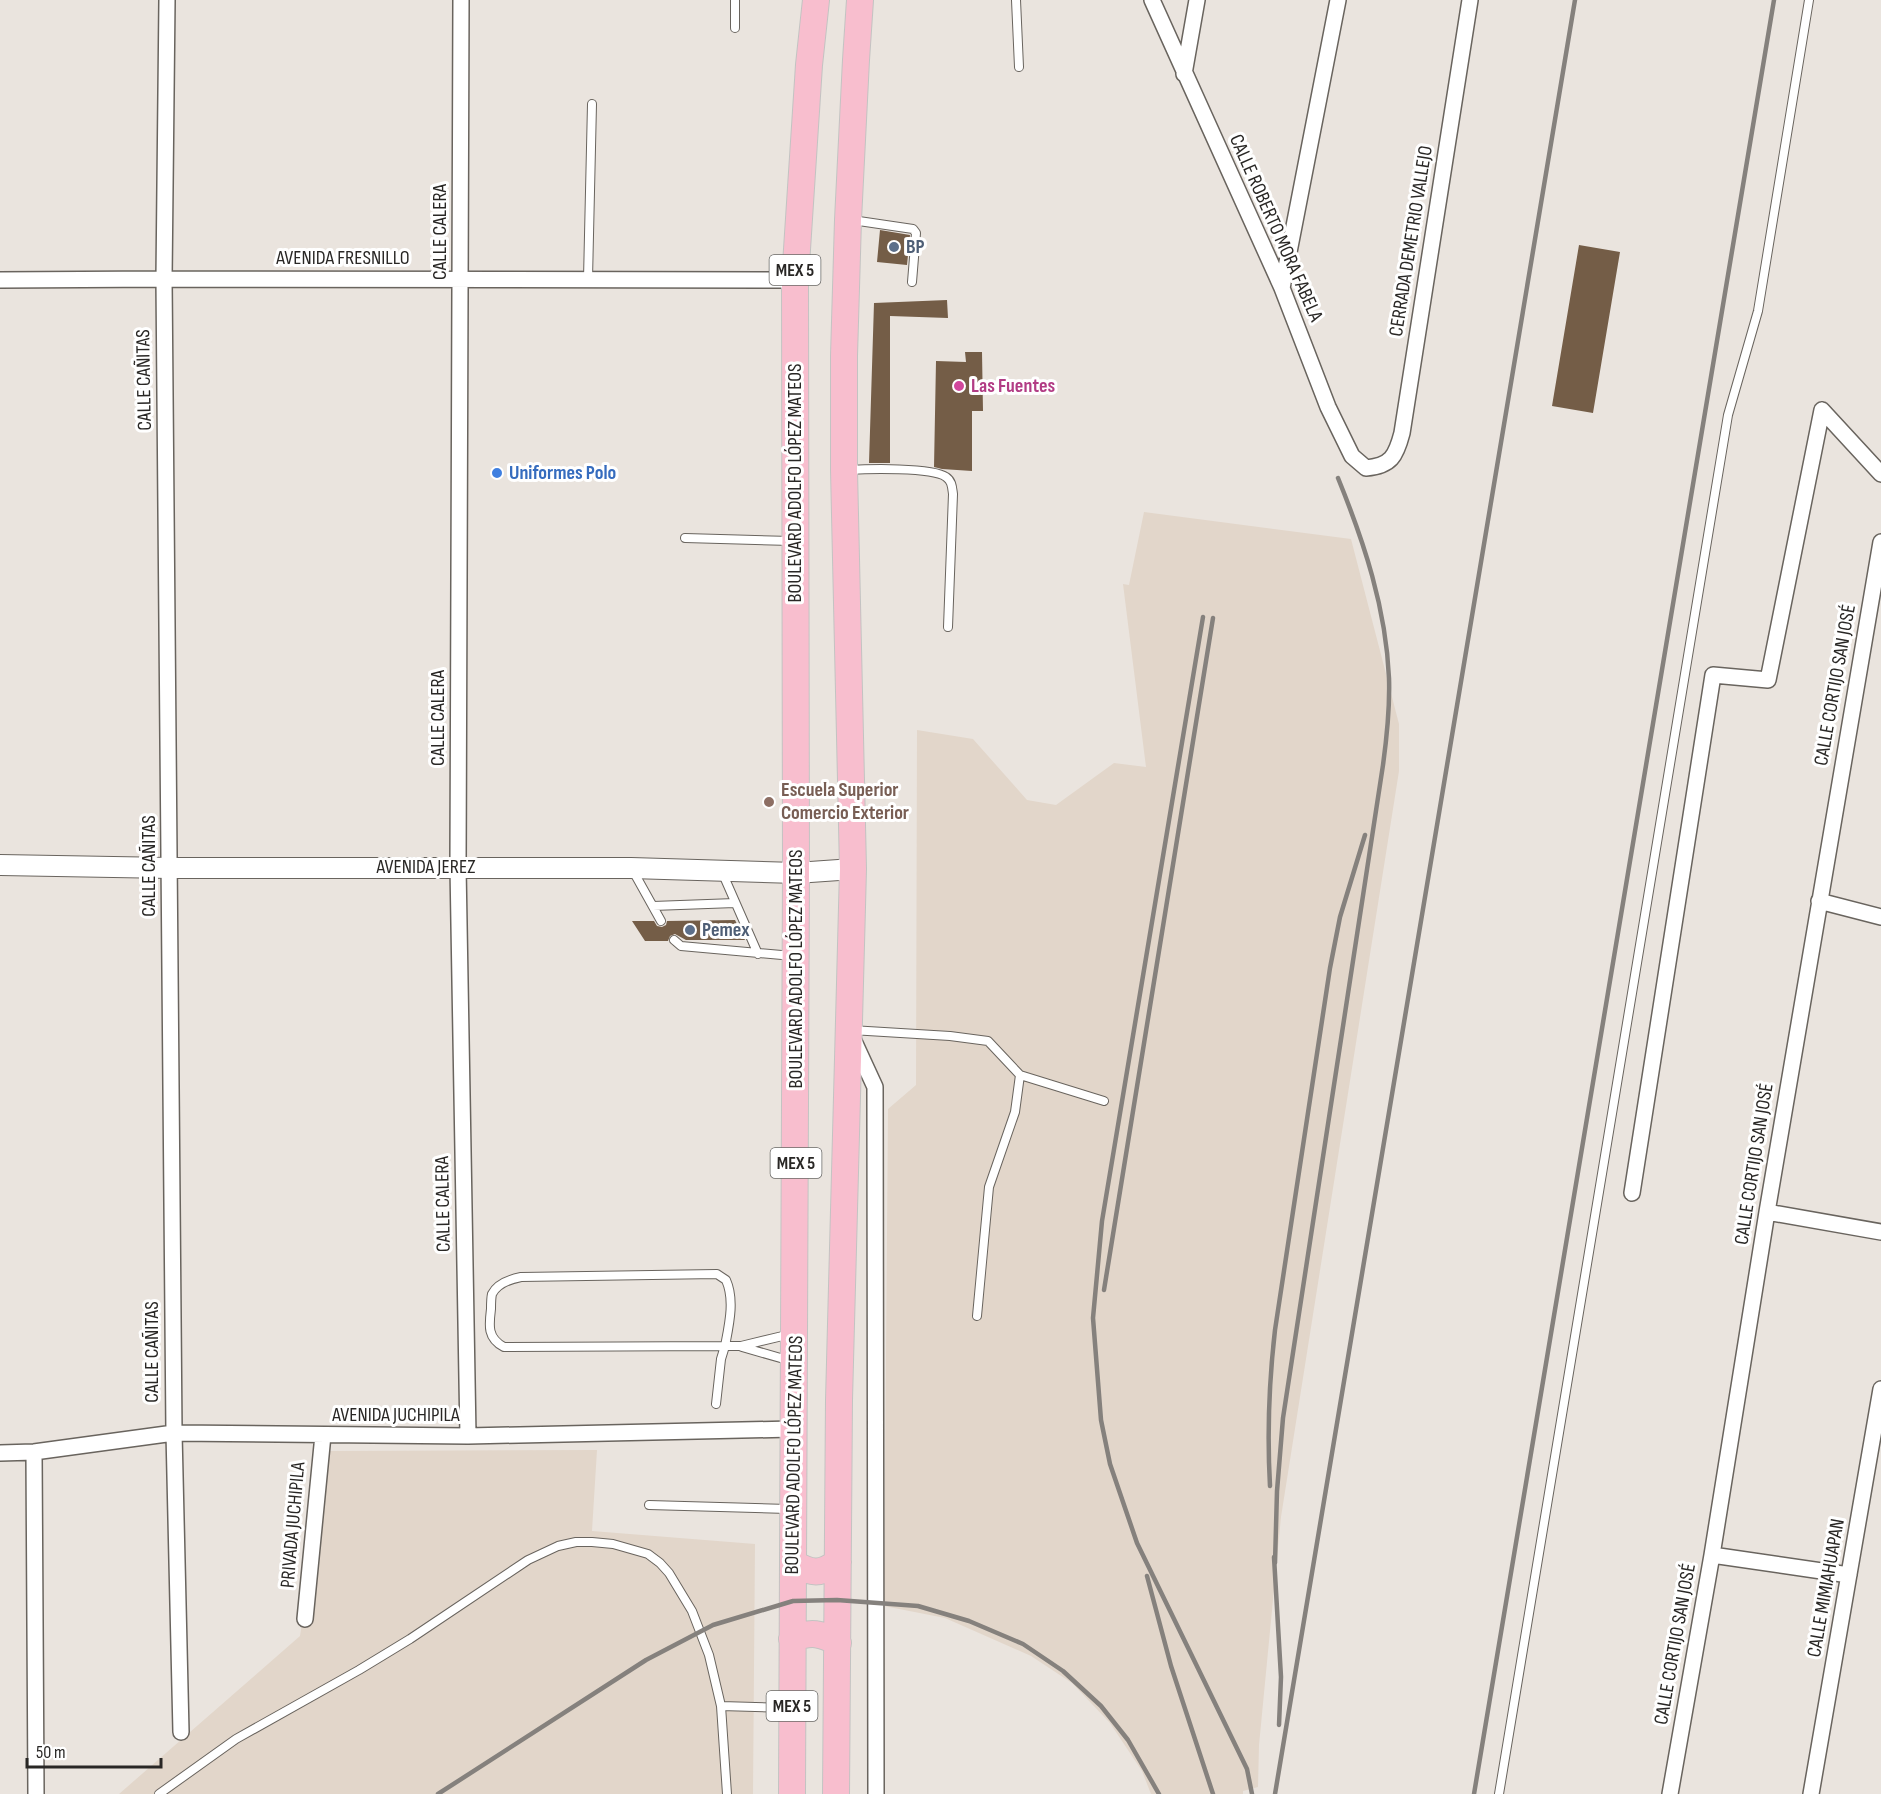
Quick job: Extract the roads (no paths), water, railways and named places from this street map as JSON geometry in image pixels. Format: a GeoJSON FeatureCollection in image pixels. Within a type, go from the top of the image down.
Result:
{"type":"FeatureCollection","features":[{"type":"Feature","properties":{"kind":"main road","name":"BOULEVARD ADOLFO LÓPEZ MATEOS"},"geometry":{"type":"LineString","coordinates":[[792,1794],[796,957],[795,280],[809,65],[816,0]]}},
{"type":"Feature","properties":{"kind":"main road","name":"MEX 5"},"geometry":{"type":"LineString","coordinates":[[836,1794],[838,1400],[853,869],[844,470],[848,220],[860,0]]}},
{"type":"Feature","properties":{"kind":"main road"},"geometry":{"type":"LineString","coordinates":[[793,1563],[816,1573],[827,1570],[838,1562]]}},
{"type":"Feature","properties":{"kind":"main road"},"geometry":{"type":"LineString","coordinates":[[792,1639],[803,1634],[815,1633],[828,1636],[838,1642]]}},
{"type":"Feature","properties":{"kind":"street","name":"CALLE CAÑITAS"},"geometry":{"type":"LineString","coordinates":[[167,0],[164,279],[174,1433],[181,1732]]}},
{"type":"Feature","properties":{"kind":"street","name":"CALLE CALERA"},"geometry":{"type":"LineString","coordinates":[[461,0],[458,867],[468,1436]]}},
{"type":"Feature","properties":{"kind":"street","name":"CALLE ROBERTO MORA FABELA"},"geometry":{"type":"LineString","coordinates":[[1152,0],[1282,288],[1328,407],[1352,456],[1366,468]]}},
{"type":"Feature","properties":{"kind":"street"},"geometry":{"type":"LineString","coordinates":[[1184,74],[1197,0]]}},
{"type":"Feature","properties":{"kind":"street"},"geometry":{"type":"LineString","coordinates":[[1282,288],[1338,0]]}},
{"type":"Feature","properties":{"kind":"street","name":"CERRADA DEMETRIO VALLEJO"},"geometry":{"type":"LineString","coordinates":[[1366,468],[1380,467],[1391,459],[1397,450],[1402,433],[1470,0]]}},
{"type":"Feature","properties":{"kind":"street","name":"AVENIDA FRESNILLO"},"geometry":{"type":"LineString","coordinates":[[0,280],[795,280]]}},
{"type":"Feature","properties":{"kind":"street"},"geometry":{"type":"LineString","coordinates":[[1632,1192],[1713,675],[1768,680],[1822,410],[1881,474]]}},
{"type":"Feature","properties":{"kind":"street","name":"CALLE CORTIJO SAN JOSÉ"},"geometry":{"type":"LineString","coordinates":[[1670,1794],[1881,542]]}},
{"type":"Feature","properties":{"kind":"street","name":"AVENIDA JEREZ"},"geometry":{"type":"LineString","coordinates":[[0,865],[170,868],[631,868],[796,873],[853,869]]}},
{"type":"Feature","properties":{"kind":"street"},"geometry":{"type":"LineString","coordinates":[[1819,901],[1881,917]]}},
{"type":"Feature","properties":{"kind":"street"},"geometry":{"type":"LineString","coordinates":[[849,1030],[875,1086],[876,1794]]}},
{"type":"Feature","properties":{"kind":"street"},"geometry":{"type":"LineString","coordinates":[[1767,1212],[1881,1232]]}},
{"type":"Feature","properties":{"kind":"street","name":"CALLE MIMIAHUAPAN"},"geometry":{"type":"LineString","coordinates":[[1811,1794],[1881,1389]]}},
{"type":"Feature","properties":{"kind":"street","name":"AVENIDA JUCHIPILA"},"geometry":{"type":"LineString","coordinates":[[0,1453],[34,1452],[174,1433],[468,1436],[792,1429]]}},
{"type":"Feature","properties":{"kind":"street","name":"PRIVADA JUCHIPILA"},"geometry":{"type":"LineString","coordinates":[[305,1619],[323,1435]]}},
{"type":"Feature","properties":{"kind":"street"},"geometry":{"type":"LineString","coordinates":[[34,1452],[36,1794]]}},
{"type":"Feature","properties":{"kind":"street"},"geometry":{"type":"LineString","coordinates":[[1712,1555],[1849,1575]]}},
{"type":"Feature","properties":{"kind":"lane"},"geometry":{"type":"LineString","coordinates":[[735,0],[735,28]]}},
{"type":"Feature","properties":{"kind":"lane"},"geometry":{"type":"LineString","coordinates":[[1016,0],[1019,67]]}},
{"type":"Feature","properties":{"kind":"lane"},"geometry":{"type":"LineString","coordinates":[[1499,1794],[1728,416],[1758,311],[1809,0]]}},
{"type":"Feature","properties":{"kind":"lane"},"geometry":{"type":"LineString","coordinates":[[588,279],[592,104]]}},
{"type":"Feature","properties":{"kind":"lane"},"geometry":{"type":"LineString","coordinates":[[848,220],[913,229],[916,233],[912,282]]}},
{"type":"Feature","properties":{"kind":"lane"},"geometry":{"type":"LineString","coordinates":[[844,470],[934,472],[946,477],[952,484],[948,627]]}},
{"type":"Feature","properties":{"kind":"lane"},"geometry":{"type":"LineString","coordinates":[[685,538],[795,541]]}},
{"type":"Feature","properties":{"kind":"lane"},"geometry":{"type":"LineString","coordinates":[[631,868],[661,921]]}},
{"type":"Feature","properties":{"kind":"lane"},"geometry":{"type":"LineString","coordinates":[[722,870],[758,954]]}},
{"type":"Feature","properties":{"kind":"lane"},"geometry":{"type":"LineString","coordinates":[[652,906],[735,903]]}},
{"type":"Feature","properties":{"kind":"lane"},"geometry":{"type":"LineString","coordinates":[[674,940],[681,946],[796,957]]}},
{"type":"Feature","properties":{"kind":"lane"},"geometry":{"type":"LineString","coordinates":[[849,1030],[950,1036],[988,1041],[1020,1075],[1104,1101]]}},
{"type":"Feature","properties":{"kind":"lane"},"geometry":{"type":"LineString","coordinates":[[978,1316],[989,1187],[1015,1112],[1020,1075]]}},
{"type":"Feature","properties":{"kind":"lane"},"geometry":{"type":"LineString","coordinates":[[716,1404],[721,1359],[725,1347],[730,1319],[730,1297],[726,1280],[717,1274],[521,1277],[505,1282],[492,1294],[490,1332],[492,1339],[504,1347],[725,1347],[741,1346],[795,1333]]}},
{"type":"Feature","properties":{"kind":"lane"},"geometry":{"type":"LineString","coordinates":[[741,1346],[795,1362]]}},
{"type":"Feature","properties":{"kind":"lane"},"geometry":{"type":"LineString","coordinates":[[649,1505],[793,1509]]}},
{"type":"Feature","properties":{"kind":"lane"},"geometry":{"type":"LineString","coordinates":[[159,1794],[236,1739],[410,1639],[528,1560],[558,1546],[576,1542],[613,1544],[648,1554],[669,1573],[692,1611],[712,1664],[722,1706],[727,1794]]}},
{"type":"Feature","properties":{"kind":"lane"},"geometry":{"type":"LineString","coordinates":[[722,1706],[792,1708]]}},
{"type":"Feature","properties":{"kind":"railway"},"geometry":{"type":"LineString","coordinates":[[1275,1794],[1575,0]]}},
{"type":"Feature","properties":{"kind":"railway"},"geometry":{"type":"LineString","coordinates":[[1474,1794],[1774,0]]}},
{"type":"Feature","properties":{"kind":"railway"},"geometry":{"type":"LineString","coordinates":[[1275,1563],[1277,1491],[1283,1418],[1383,765],[1389,711],[1387,652],[1378,601],[1357,526],[1338,478]]}},
{"type":"Feature","properties":{"kind":"railway"},"geometry":{"type":"LineString","coordinates":[[1203,617],[1102,1221],[1093,1318],[1101,1420],[1110,1464],[1137,1543],[1247,1769],[1252,1794]]}},
{"type":"Feature","properties":{"kind":"railway"},"geometry":{"type":"LineString","coordinates":[[1104,1290],[1213,618]]}},
{"type":"Feature","properties":{"kind":"railway"},"geometry":{"type":"LineString","coordinates":[[1270,1486],[1269,1408],[1275,1330],[1330,968],[1340,917],[1365,835]]}},
{"type":"Feature","properties":{"kind":"railway"},"geometry":{"type":"LineString","coordinates":[[1274,1557],[1281,1677],[1279,1725]]}},
{"type":"Feature","properties":{"kind":"railway"},"geometry":{"type":"LineString","coordinates":[[1147,1576],[1171,1666],[1213,1794]]}},
{"type":"Feature","properties":{"kind":"railway"},"geometry":{"type":"LineString","coordinates":[[438,1794],[646,1660],[713,1625],[793,1601],[837,1600],[918,1606],[969,1621],[1023,1644],[1063,1671],[1101,1706],[1128,1740],[1159,1794]]}},
{"type":"Feature","properties":{"kind":"place","name":"BP"},"geometry":{"type":"Point","coordinates":[894,247]}},
{"type":"Feature","properties":{"kind":"place","name":"Las Fuentes"},"geometry":{"type":"Point","coordinates":[959,386]}},
{"type":"Feature","properties":{"kind":"place","name":"Uniformes Polo"},"geometry":{"type":"Point","coordinates":[497,473]}},
{"type":"Feature","properties":{"kind":"place","name":"Escuela Superior Comercio Exterior"},"geometry":{"type":"Point","coordinates":[769,802]}},
{"type":"Feature","properties":{"kind":"place","name":"Pemex"},"geometry":{"type":"Point","coordinates":[690,930]}}]}
